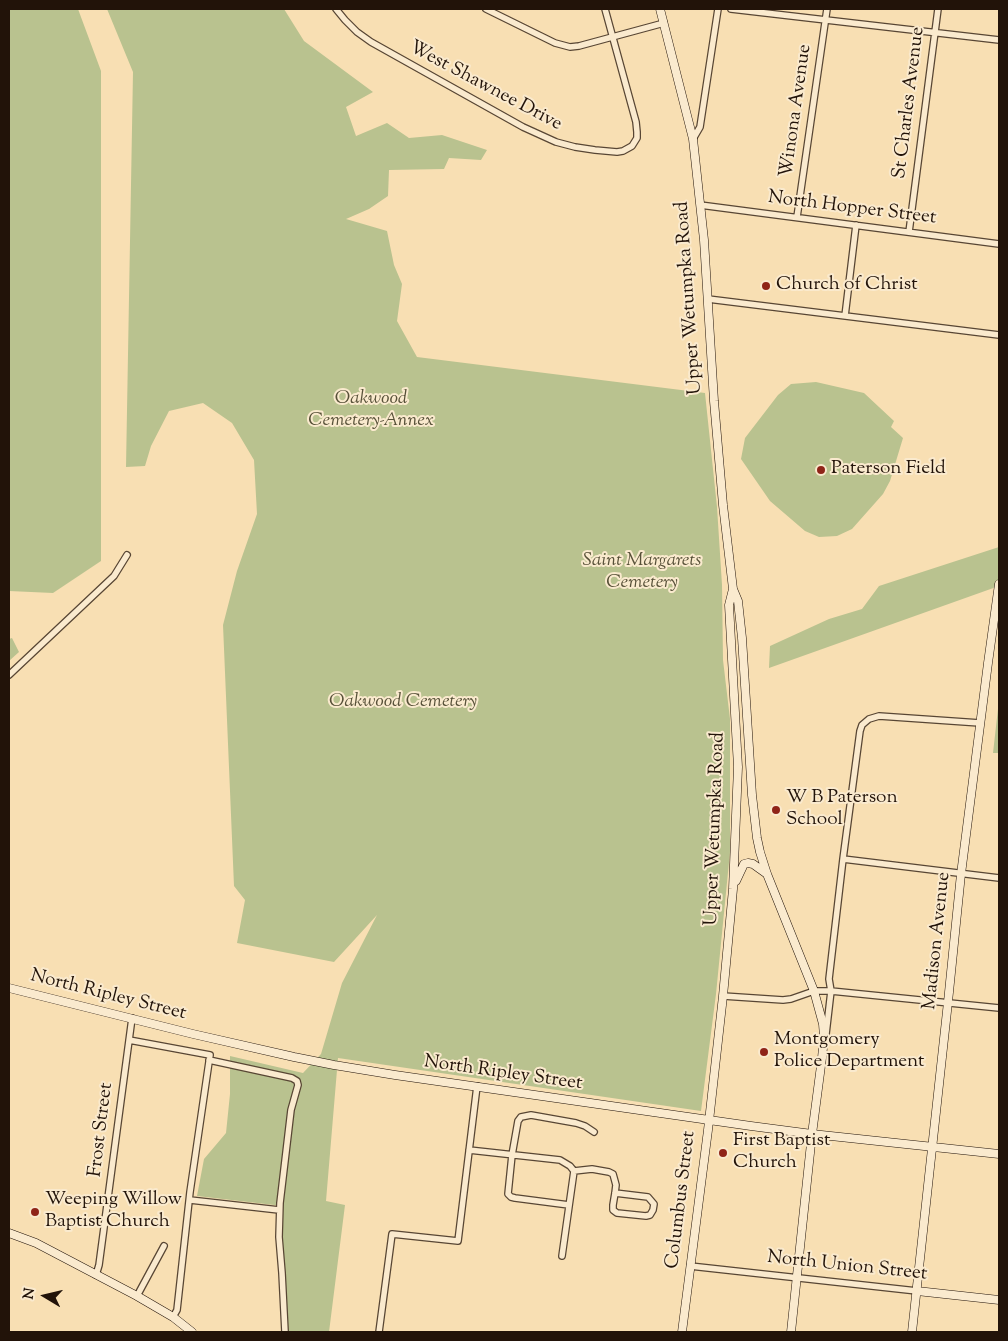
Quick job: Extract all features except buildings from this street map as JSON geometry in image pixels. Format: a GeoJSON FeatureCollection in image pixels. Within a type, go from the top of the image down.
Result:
{"type":"FeatureCollection","features":[{"type":"Feature","properties":{"kind":"main road","name":"Upper Wetumpka Road"},"geometry":{"type":"LineString","coordinates":[[660,9],[692,139],[700,205],[725,525],[733,589],[738,601],[742,638],[754,816],[760,852],[814,991],[823,1024],[822,1058],[791,1332]]}},
{"type":"Feature","properties":{"kind":"main road","name":"Madison Avenue"},"geometry":{"type":"LineString","coordinates":[[912,1332],[961,874],[999,584]]}},
{"type":"Feature","properties":{"kind":"main road","name":"Upper Wetumpka Road"},"geometry":{"type":"LineString","coordinates":[[714,1071],[734,889],[738,767],[729,605],[733,589]]}},
{"type":"Feature","properties":{"kind":"main road"},"geometry":{"type":"LineString","coordinates":[[737,736],[748,734]]}},
{"type":"Feature","properties":{"kind":"main road"},"geometry":{"type":"LineString","coordinates":[[734,889],[744,864],[753,864],[768,874]]}},
{"type":"Feature","properties":{"kind":"main road","name":"North Ripley Street"},"geometry":{"type":"LineString","coordinates":[[9,988],[193,1034],[334,1065],[812,1134],[999,1154]]}},
{"type":"Feature","properties":{"kind":"main road","name":"Columbus Street"},"geometry":{"type":"LineString","coordinates":[[682,1332],[714,1071]]}},
{"type":"Feature","properties":{"kind":"main road"},"geometry":{"type":"LineString","coordinates":[[9,1234],[36,1243],[137,1296],[173,1317],[192,1332]]}},
{"type":"Feature","properties":{"kind":"main road","name":"North Union Street"},"geometry":{"type":"LineString","coordinates":[[917,1291],[999,1300]]}},
{"type":"Feature","properties":{"kind":"street","name":"West Shawnee Drive"},"geometry":{"type":"LineString","coordinates":[[336,9],[351,26],[371,42],[541,136],[575,147],[611,152],[623,151],[634,143],[637,132],[613,37]]}},
{"type":"Feature","properties":{"kind":"street"},"geometry":{"type":"LineString","coordinates":[[486,9],[562,45],[579,46],[664,23]]}},
{"type":"Feature","properties":{"kind":"street"},"geometry":{"type":"LineString","coordinates":[[605,9],[613,37]]}},
{"type":"Feature","properties":{"kind":"street"},"geometry":{"type":"LineString","coordinates":[[692,139],[700,127],[718,9]]}},
{"type":"Feature","properties":{"kind":"street"},"geometry":{"type":"LineString","coordinates":[[731,9],[999,40]]}},
{"type":"Feature","properties":{"kind":"street","name":"Winona Avenue"},"geometry":{"type":"LineString","coordinates":[[797,217],[827,9]]}},
{"type":"Feature","properties":{"kind":"street","name":"St Charles Avenue"},"geometry":{"type":"LineString","coordinates":[[909,232],[938,9]]}},
{"type":"Feature","properties":{"kind":"street","name":"North Hopper Street"},"geometry":{"type":"LineString","coordinates":[[700,205],[999,244]]}},
{"type":"Feature","properties":{"kind":"street"},"geometry":{"type":"LineString","coordinates":[[845,316],[856,225]]}},
{"type":"Feature","properties":{"kind":"street"},"geometry":{"type":"LineString","coordinates":[[708,299],[999,335]]}},
{"type":"Feature","properties":{"kind":"street"},"geometry":{"type":"LineString","coordinates":[[9,674],[114,576],[127,555]]}},
{"type":"Feature","properties":{"kind":"street"},"geometry":{"type":"LineString","coordinates":[[822,1058],[826,1041],[831,991],[829,979],[843,858],[860,732],[865,721],[879,716],[980,723]]}},
{"type":"Feature","properties":{"kind":"street"},"geometry":{"type":"LineString","coordinates":[[843,858],[999,878]]}},
{"type":"Feature","properties":{"kind":"street"},"geometry":{"type":"LineString","coordinates":[[723,996],[791,1000],[814,991],[831,991],[999,1008]]}},
{"type":"Feature","properties":{"kind":"street","name":"Frost Street"},"geometry":{"type":"LineString","coordinates":[[96,1275],[99,1265],[132,1018]]}},
{"type":"Feature","properties":{"kind":"street"},"geometry":{"type":"LineString","coordinates":[[129,1040],[209,1057],[292,1078],[297,1081],[298,1085],[292,1110],[279,1210],[285,1332]]}},
{"type":"Feature","properties":{"kind":"street"},"geometry":{"type":"LineString","coordinates":[[173,1317],[177,1310],[209,1057]]}},
{"type":"Feature","properties":{"kind":"street"},"geometry":{"type":"LineString","coordinates":[[378,1332],[392,1234],[458,1241],[477,1086]]}},
{"type":"Feature","properties":{"kind":"street"},"geometry":{"type":"LineString","coordinates":[[569,1205],[511,1197],[508,1194],[518,1121],[521,1117],[526,1116],[576,1122],[594,1132]]}},
{"type":"Feature","properties":{"kind":"street"},"geometry":{"type":"LineString","coordinates":[[470,1150],[560,1160],[570,1166],[574,1171],[562,1256]]}},
{"type":"Feature","properties":{"kind":"street"},"geometry":{"type":"LineString","coordinates":[[574,1171],[592,1169],[613,1174],[616,1185],[615,1192],[613,1210],[617,1213],[646,1216],[650,1215],[653,1210],[654,1204],[648,1197],[615,1192]]}},
{"type":"Feature","properties":{"kind":"street"},"geometry":{"type":"LineString","coordinates":[[190,1200],[279,1210]]}},
{"type":"Feature","properties":{"kind":"street"},"geometry":{"type":"LineString","coordinates":[[137,1296],[164,1246]]}},
{"type":"Feature","properties":{"kind":"street","name":"North Union Street"},"geometry":{"type":"LineString","coordinates":[[690,1266],[917,1291]]}},
{"type":"Feature","properties":{"kind":"green space"},"geometry":{"type":"Polygon","coordinates":[[[9,9],[78,9],[101,71],[101,561],[53,593],[9,591],[9,9]]]}},
{"type":"Feature","properties":{"kind":"green space"},"geometry":{"type":"Polygon","coordinates":[[[107,9],[284,9],[304,41],[373,92],[346,107],[356,136],[387,123],[409,138],[442,135],[487,150],[481,160],[449,158],[444,169],[389,170],[388,196],[369,209],[346,219],[387,231],[394,265],[402,284],[397,321],[417,357],[705,393],[717,507],[722,585],[723,660],[730,719],[730,852],[716,994],[701,1111],[338,1058],[326,1201],[345,1205],[329,1332],[287,1332],[283,1206],[197,1196],[204,1159],[226,1133],[230,1094],[230,1056],[303,1073],[321,1054],[342,983],[377,915],[334,962],[237,943],[245,900],[234,886],[223,625],[237,571],[257,514],[254,460],[232,423],[203,403],[169,411],[151,446],[145,466],[126,467],[133,72],[107,9]]]}},
{"type":"Feature","properties":{"kind":"green space","name":"Paterson Field"},"geometry":{"type":"Polygon","coordinates":[[[816,382],[864,393],[894,421],[891,427],[903,438],[890,481],[883,494],[852,529],[837,536],[819,537],[805,531],[770,501],[741,459],[745,438],[778,395],[791,384],[816,382]]]}},
{"type":"Feature","properties":{"kind":"green space"},"geometry":{"type":"Polygon","coordinates":[[[999,547],[999,586],[769,668],[770,646],[829,619],[862,609],[879,586],[999,547]]]}},
{"type":"Feature","properties":{"kind":"green space"},"geometry":{"type":"Polygon","coordinates":[[[12,638],[19,652],[9,661],[9,639],[12,638]]]}},
{"type":"Feature","properties":{"kind":"green space"},"geometry":{"type":"Polygon","coordinates":[[[999,700],[999,753],[993,753],[999,700]]]}},
{"type":"Feature","properties":{"kind":"place","name":"Church of Christ"},"geometry":{"type":"Point","coordinates":[766,286]}},
{"type":"Feature","properties":{"kind":"place","name":"Paterson Field"},"geometry":{"type":"Point","coordinates":[821,470]}},
{"type":"Feature","properties":{"kind":"place","name":"W B Paterson School"},"geometry":{"type":"Point","coordinates":[776,810]}},
{"type":"Feature","properties":{"kind":"place","name":"Montgomery Police Department"},"geometry":{"type":"Point","coordinates":[764,1052]}},
{"type":"Feature","properties":{"kind":"place","name":"First Baptist Church"},"geometry":{"type":"Point","coordinates":[723,1153]}},
{"type":"Feature","properties":{"kind":"place","name":"Weeping Willow Baptist Church"},"geometry":{"type":"Point","coordinates":[35,1212]}},
{"type":"Feature","properties":{"kind":"park label","name":"Oakwood Cemetery-Annex"},"geometry":{"type":"Point","coordinates":[371,411]}},
{"type":"Feature","properties":{"kind":"park label","name":"Saint Margarets Cemetery"},"geometry":{"type":"Point","coordinates":[642,573]}},
{"type":"Feature","properties":{"kind":"park label","name":"Oakwood Cemetery"},"geometry":{"type":"Point","coordinates":[403,703]}}]}
